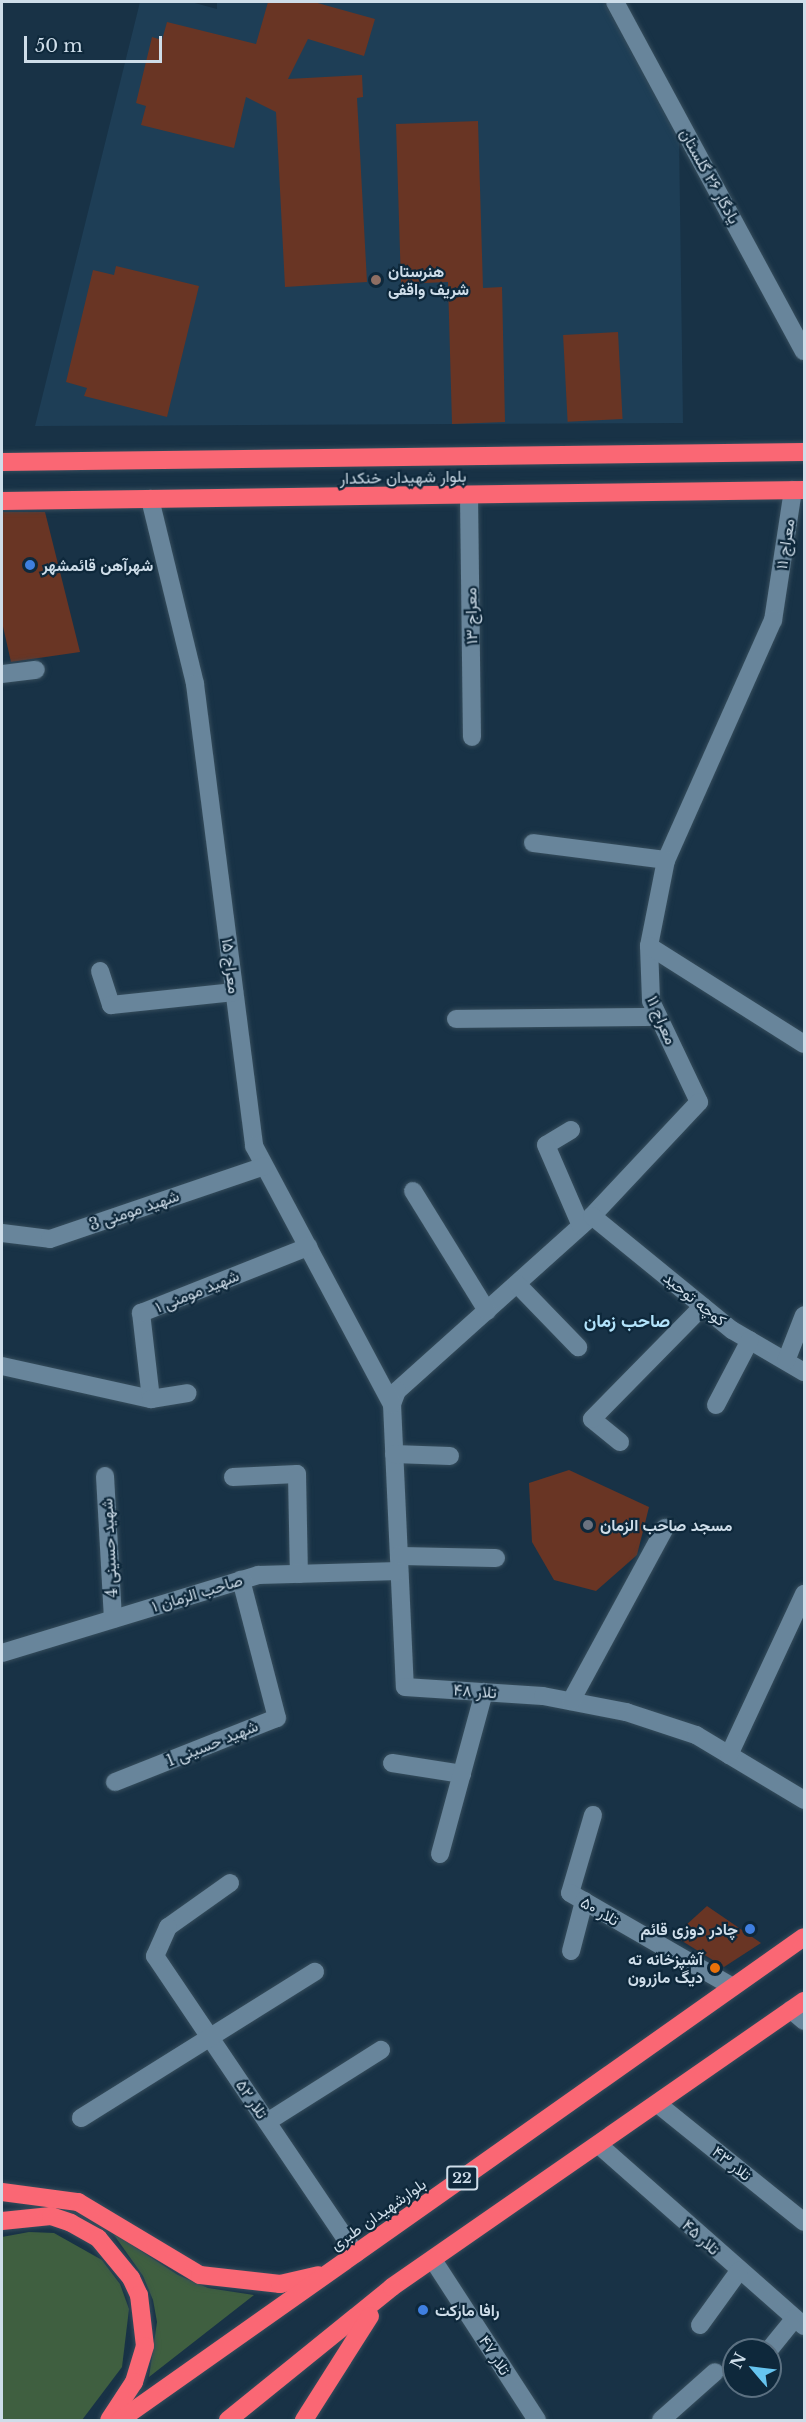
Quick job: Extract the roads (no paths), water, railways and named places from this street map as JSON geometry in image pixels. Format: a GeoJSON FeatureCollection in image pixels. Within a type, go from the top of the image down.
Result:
{"type":"FeatureCollection","features":[{"type":"Feature","properties":{"kind":"highway","name":"بلوار شهیدان خنکدار"},"geometry":{"type":"LineString","coordinates":[[2,462],[804,452]]}},
{"type":"Feature","properties":{"kind":"highway","name":"بلوار شهیدان خنکدار"},"geometry":{"type":"LineString","coordinates":[[2,501],[799,490]]}},
{"type":"Feature","properties":{"kind":"highway","name":"بلوارشهیدان طبری"},"geometry":{"type":"LineString","coordinates":[[120,2421],[804,1936]]}},
{"type":"Feature","properties":{"kind":"highway"},"geometry":{"type":"LineString","coordinates":[[228,2421],[392,2287],[800,2011]]}},
{"type":"Feature","properties":{"kind":"highway"},"geometry":{"type":"LineString","coordinates":[[2,2192],[78,2202],[200,2275],[280,2284],[328,2273]]}},
{"type":"Feature","properties":{"kind":"highway"},"geometry":{"type":"LineString","coordinates":[[2,2221],[51,2216],[71,2223],[105,2244],[131,2278],[139,2295],[145,2346],[134,2382],[109,2421]]}},
{"type":"Feature","properties":{"kind":"highway"},"geometry":{"type":"LineString","coordinates":[[304,2421],[343,2352],[392,2287]]}},
{"type":"Feature","properties":{"kind":"street","name":"یادگار ۲۶ گلستان"},"geometry":{"type":"LineString","coordinates":[[615,2],[804,351]]}},
{"type":"Feature","properties":{"kind":"street","name":"معراج ۱۱"},"geometry":{"type":"LineString","coordinates":[[392,1404],[398,1391],[586,1221],[699,1102],[658,1017],[648,975],[649,946],[666,860],[773,620],[799,490]]}},
{"type":"Feature","properties":{"kind":"street","name":"معراج ۱۳"},"geometry":{"type":"LineString","coordinates":[[469,495],[472,737]]}},
{"type":"Feature","properties":{"kind":"street","name":"معراج ۱۵"},"geometry":{"type":"LineString","coordinates":[[150,499],[195,684],[254,1146],[392,1404]]}},
{"type":"Feature","properties":{"kind":"street"},"geometry":{"type":"LineString","coordinates":[[2,674],[36,670]]}},
{"type":"Feature","properties":{"kind":"street"},"geometry":{"type":"LineString","coordinates":[[533,843],[666,860]]}},
{"type":"Feature","properties":{"kind":"street"},"geometry":{"type":"LineString","coordinates":[[649,946],[804,1044]]}},
{"type":"Feature","properties":{"kind":"street"},"geometry":{"type":"LineString","coordinates":[[100,971],[111,1005],[234,992]]}},
{"type":"Feature","properties":{"kind":"street"},"geometry":{"type":"LineString","coordinates":[[456,1019],[658,1017]]}},
{"type":"Feature","properties":{"kind":"street"},"geometry":{"type":"LineString","coordinates":[[571,1131],[546,1145],[586,1221]]}},
{"type":"Feature","properties":{"kind":"street","name":"شهید مومنی 3"},"geometry":{"type":"LineString","coordinates":[[2,1233],[50,1239],[264,1166]]}},
{"type":"Feature","properties":{"kind":"street"},"geometry":{"type":"LineString","coordinates":[[414,1191],[487,1311]]}},
{"type":"Feature","properties":{"kind":"street","name":"کوچه توحید"},"geometry":{"type":"LineString","coordinates":[[586,1221],[750,1340],[804,1372]]}},
{"type":"Feature","properties":{"kind":"street","name":"شهید مومنی ۱"},"geometry":{"type":"LineString","coordinates":[[151,1399],[141,1313],[308,1247]]}},
{"type":"Feature","properties":{"kind":"street"},"geometry":{"type":"LineString","coordinates":[[517,1284],[578,1347]]}},
{"type":"Feature","properties":{"kind":"street"},"geometry":{"type":"LineString","coordinates":[[620,1442],[592,1419],[703,1306]]}},
{"type":"Feature","properties":{"kind":"street"},"geometry":{"type":"LineString","coordinates":[[786,1361],[804,1315]]}},
{"type":"Feature","properties":{"kind":"street"},"geometry":{"type":"LineString","coordinates":[[716,1405],[750,1340]]}},
{"type":"Feature","properties":{"kind":"street"},"geometry":{"type":"LineString","coordinates":[[2,1366],[151,1399],[188,1393]]}},
{"type":"Feature","properties":{"kind":"street","name":"تلار ۴۸"},"geometry":{"type":"LineString","coordinates":[[392,1404],[405,1687],[571,1701],[696,1735],[804,1800]]}},
{"type":"Feature","properties":{"kind":"street"},"geometry":{"type":"LineString","coordinates":[[394,1454],[450,1456]]}},
{"type":"Feature","properties":{"kind":"street"},"geometry":{"type":"LineString","coordinates":[[233,1477],[297,1474],[299,1574]]}},
{"type":"Feature","properties":{"kind":"street","name":"شهید حسینی 4"},"geometry":{"type":"LineString","coordinates":[[105,1476],[113,1619]]}},
{"type":"Feature","properties":{"kind":"street"},"geometry":{"type":"LineString","coordinates":[[571,1701],[664,1528]]}},
{"type":"Feature","properties":{"kind":"street","name":"صاحب الزمان ۱"},"geometry":{"type":"LineString","coordinates":[[2,1653],[241,1580],[399,1564],[496,1558]]}},
{"type":"Feature","properties":{"kind":"street","name":"شهید حسینی 1"},"geometry":{"type":"LineString","coordinates":[[115,1782],[277,1718],[241,1580]]}},
{"type":"Feature","properties":{"kind":"street"},"geometry":{"type":"LineString","coordinates":[[729,1755],[804,1594]]}},
{"type":"Feature","properties":{"kind":"street"},"geometry":{"type":"LineString","coordinates":[[440,1854],[484,1692]]}},
{"type":"Feature","properties":{"kind":"street"},"geometry":{"type":"LineString","coordinates":[[392,1763],[462,1774]]}},
{"type":"Feature","properties":{"kind":"street","name":"تلار ۵۰"},"geometry":{"type":"LineString","coordinates":[[593,1815],[570,1893],[733,1987]]}},
{"type":"Feature","properties":{"kind":"street","name":"تلار ۵۲"},"geometry":{"type":"LineString","coordinates":[[230,1883],[168,1927],[157,1941],[155,1956],[356,2254]]}},
{"type":"Feature","properties":{"kind":"street"},"geometry":{"type":"LineString","coordinates":[[571,1951],[584,1901]]}},
{"type":"Feature","properties":{"kind":"street"},"geometry":{"type":"LineString","coordinates":[[81,2118],[209,2036],[315,1972]]}},
{"type":"Feature","properties":{"kind":"street"},"geometry":{"type":"LineString","coordinates":[[267,2122],[381,2050]]}},
{"type":"Feature","properties":{"kind":"street","name":"تلار ۴۳"},"geometry":{"type":"LineString","coordinates":[[659,2105],[804,2222]]}},
{"type":"Feature","properties":{"kind":"street","name":"تلار ۴۵"},"geometry":{"type":"LineString","coordinates":[[600,2146],[739,2271],[800,2322]]}},
{"type":"Feature","properties":{"kind":"street","name":"تلار ۴۷"},"geometry":{"type":"LineString","coordinates":[[433,2259],[537,2421]]}},
{"type":"Feature","properties":{"kind":"street"},"geometry":{"type":"LineString","coordinates":[[700,2325],[739,2271]]}},
{"type":"Feature","properties":{"kind":"street"},"geometry":{"type":"LineString","coordinates":[[782,2338],[800,2322]]}},
{"type":"Feature","properties":{"kind":"street"},"geometry":{"type":"LineString","coordinates":[[661,2421],[715,2372]]}},
{"type":"Feature","properties":{"kind":"place","name":"هنرستان شریف واقفی"},"geometry":{"type":"Point","coordinates":[376,280]}},
{"type":"Feature","properties":{"kind":"place","name":"شهرآهن قائمشهر"},"geometry":{"type":"Point","coordinates":[30,565]}},
{"type":"Feature","properties":{"kind":"place","name":"مسجد صاحب الزمان"},"geometry":{"type":"Point","coordinates":[588,1525]}},
{"type":"Feature","properties":{"kind":"place","name":"چادر دوزی قائم"},"geometry":{"type":"Point","coordinates":[750,1929]}},
{"type":"Feature","properties":{"kind":"place","name":"آشپزخانه ته دیگ مازرون"},"geometry":{"type":"Point","coordinates":[715,1968]}},
{"type":"Feature","properties":{"kind":"place","name":"رافا مارکت"},"geometry":{"type":"Point","coordinates":[423,2310]}},
{"type":"Feature","properties":{"kind":"district","name":"صاحب زمان"},"geometry":{"type":"Point","coordinates":[627,1321]}}]}
